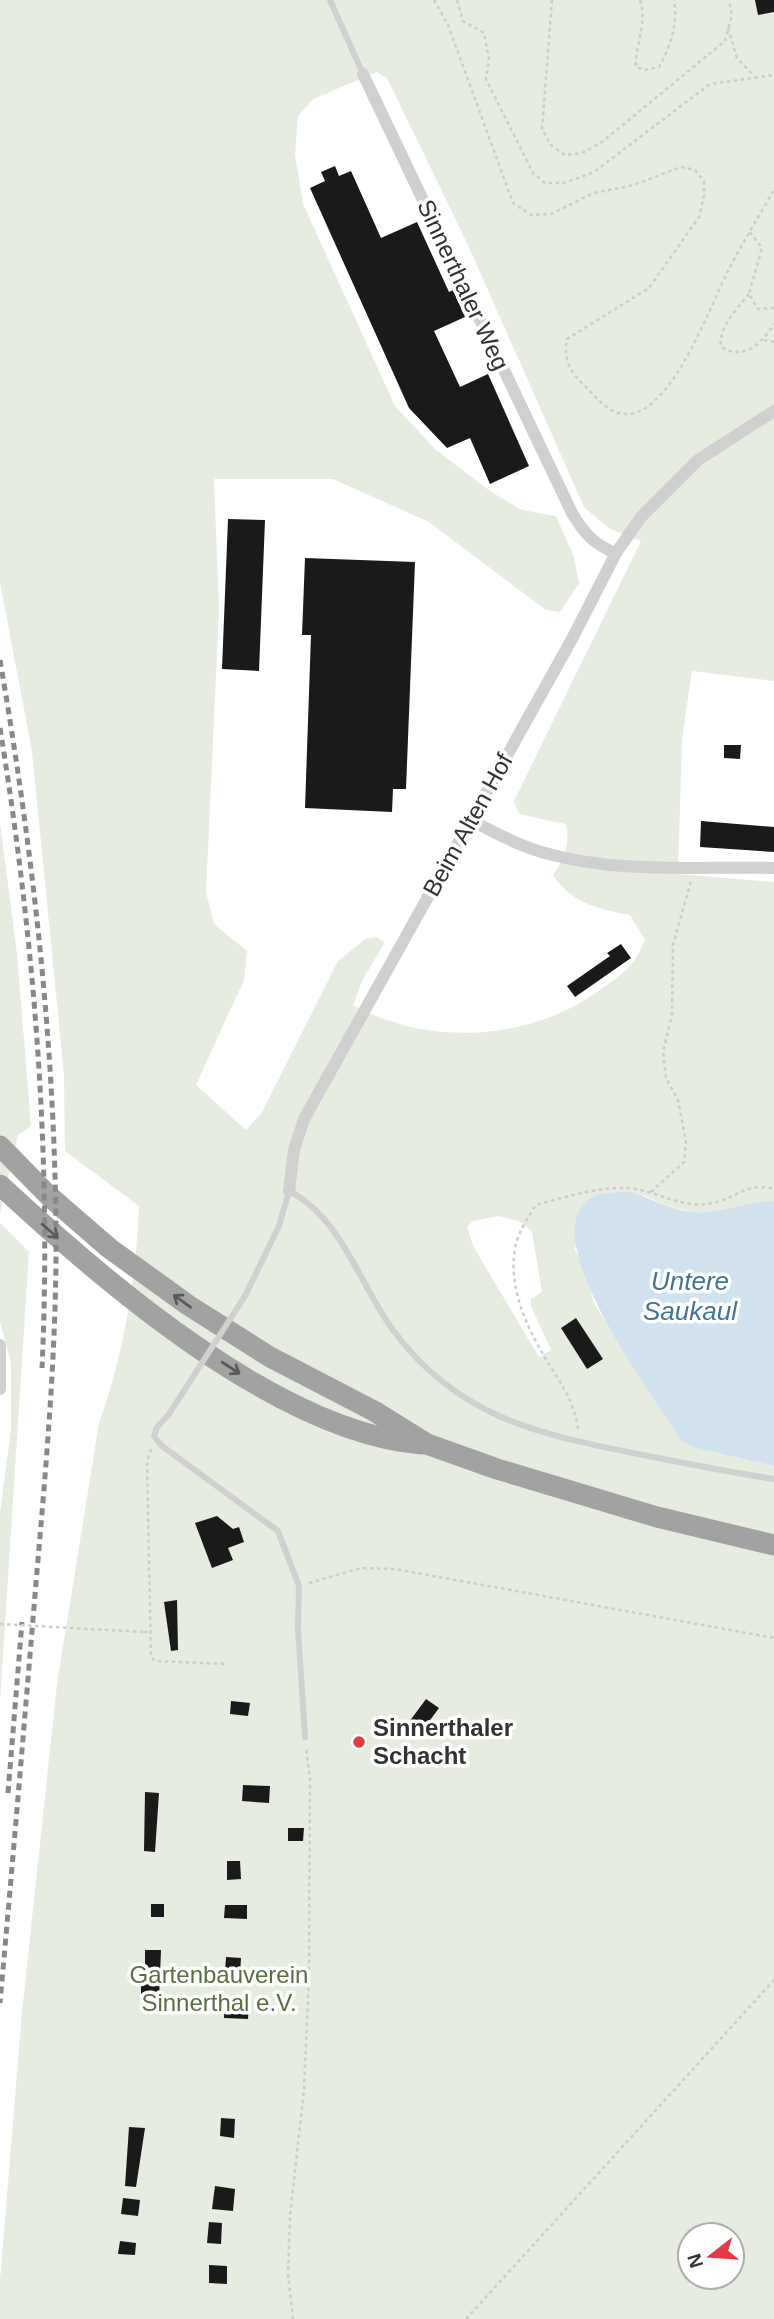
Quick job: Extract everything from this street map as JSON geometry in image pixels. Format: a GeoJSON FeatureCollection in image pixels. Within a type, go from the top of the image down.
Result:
{"type":"FeatureCollection","features":[{"type":"Feature","properties":{"kind":"highway"},"geometry":{"type":"LineString","coordinates":[[0,1146],[49,1196],[109,1248],[188,1306],[270,1357],[374,1411],[427,1444],[497,1469],[657,1517],[774,1545]]}},
{"type":"Feature","properties":{"kind":"highway"},"geometry":{"type":"LineString","coordinates":[[0,1185],[99,1273],[168,1326],[246,1378],[355,1431],[379,1439],[427,1444]]}},
{"type":"Feature","properties":{"kind":"street","name":"Sinnerthaler Weg"},"geometry":{"type":"LineString","coordinates":[[363,74],[572,513],[585,535],[616,554]]}},
{"type":"Feature","properties":{"kind":"street","name":"Beim Alten Hof"},"geometry":{"type":"LineString","coordinates":[[289,1191],[294,1150],[303,1119],[572,639],[616,554],[641,517],[698,460],[774,411]]}},
{"type":"Feature","properties":{"kind":"street"},"geometry":{"type":"LineString","coordinates":[[470,820],[528,848],[572,860],[694,868],[774,869]]}},
{"type":"Feature","properties":{"kind":"street"},"geometry":{"type":"LineString","coordinates":[[0,1345],[0,1389]]}},
{"type":"Feature","properties":{"kind":"lane","name":"Sinnerthaler Weg"},"geometry":{"type":"LineString","coordinates":[[330,0],[363,74]]}},
{"type":"Feature","properties":{"kind":"lane","name":"Beim Alten Hof"},"geometry":{"type":"LineString","coordinates":[[155,1436],[157,1427],[169,1414],[245,1296],[279,1226],[289,1191]]}},
{"type":"Feature","properties":{"kind":"lane"},"geometry":{"type":"LineString","coordinates":[[289,1191],[304,1199],[328,1223],[393,1329],[420,1363],[445,1385],[488,1413],[528,1430],[579,1442],[774,1479]]}},
{"type":"Feature","properties":{"kind":"lane"},"geometry":{"type":"LineString","coordinates":[[155,1436],[162,1446],[278,1531],[299,1586],[298,1628],[305,1737]]}},
{"type":"Feature","properties":{"kind":"path"},"geometry":{"type":"LineString","coordinates":[[434,0],[448,25],[513,203],[531,215],[551,214],[594,193],[634,185],[681,167],[695,170],[704,181],[699,217],[649,288],[567,339],[564,354],[574,375],[612,412],[628,414],[645,410],[687,358],[774,190]]}},
{"type":"Feature","properties":{"kind":"path"},"geometry":{"type":"LineString","coordinates":[[457,0],[463,21],[484,33],[489,59],[486,79],[533,173],[545,183],[565,183],[594,172],[710,84],[774,75]]}},
{"type":"Feature","properties":{"kind":"path"},"geometry":{"type":"LineString","coordinates":[[552,0],[542,129],[551,145],[565,155],[582,153],[602,142],[724,41],[732,15],[729,0]]}},
{"type":"Feature","properties":{"kind":"path"},"geometry":{"type":"LineString","coordinates":[[640,0],[645,18],[636,49],[636,67],[645,70],[659,66],[671,45],[677,15],[674,0]]}},
{"type":"Feature","properties":{"kind":"path"},"geometry":{"type":"LineString","coordinates":[[728,28],[737,58],[754,76]]}},
{"type":"Feature","properties":{"kind":"path"},"geometry":{"type":"LineString","coordinates":[[750,232],[762,248],[749,294],[728,321],[720,340],[721,347],[742,352],[764,340],[774,324]]}},
{"type":"Feature","properties":{"kind":"path"},"geometry":{"type":"LineString","coordinates":[[749,294],[758,309],[774,308]]}},
{"type":"Feature","properties":{"kind":"path"},"geometry":{"type":"LineString","coordinates":[[764,340],[774,342]]}},
{"type":"Feature","properties":{"kind":"path"},"geometry":{"type":"LineString","coordinates":[[651,1192],[684,1162],[686,1142],[678,1100],[666,1078],[663,1052],[672,1015],[673,945],[694,868]]}},
{"type":"Feature","properties":{"kind":"path"},"geometry":{"type":"LineString","coordinates":[[579,1442],[569,1396],[545,1357],[519,1303],[514,1249],[536,1205],[594,1190],[627,1188],[651,1192],[679,1204],[712,1203],[756,1185],[774,1189]]}},
{"type":"Feature","properties":{"kind":"path"},"geometry":{"type":"LineString","coordinates":[[155,1436],[147,1462],[151,1657],[155,1661],[226,1664]]}},
{"type":"Feature","properties":{"kind":"path"},"geometry":{"type":"LineString","coordinates":[[299,1586],[335,1573],[361,1568],[395,1569],[774,1638]]}},
{"type":"Feature","properties":{"kind":"path"},"geometry":{"type":"LineString","coordinates":[[0,1624],[152,1632]]}},
{"type":"Feature","properties":{"kind":"path"},"geometry":{"type":"LineString","coordinates":[[293,2319],[288,2274],[290,2216],[304,2089],[309,1976],[310,1779],[305,1737]]}},
{"type":"Feature","properties":{"kind":"path"},"geometry":{"type":"LineString","coordinates":[[466,2319],[774,1980]]}},
{"type":"Feature","properties":{"kind":"green space","name":"Gartenbauverein Sinnerthal e.V."},"geometry":{"type":"Polygon","coordinates":[[[0,0],[774,0],[774,681],[692,671],[682,739],[678,874],[774,882],[774,1201],[703,1213],[677,1208],[643,1195],[574,1248],[585,1270],[594,1303],[681,1440],[692,1447],[774,1466],[774,2319],[0,2319],[0,2280],[22,2013],[57,1684],[99,1423],[108,1397],[127,1316],[139,1206],[65,1151],[64,1075],[32,751],[0,583],[0,0]],[[377,72],[313,99],[298,116],[295,155],[303,204],[395,406],[436,450],[490,491],[522,510],[556,516],[574,557],[579,583],[560,612],[546,610],[429,522],[333,479],[214,479],[219,608],[206,892],[214,924],[247,951],[244,980],[196,1085],[246,1130],[261,1114],[338,961],[365,939],[376,937],[385,942],[363,979],[353,1005],[382,1019],[413,1028],[446,1032],[511,1028],[542,1020],[572,1007],[627,969],[645,940],[630,915],[586,903],[560,885],[553,875],[565,851],[565,824],[519,814],[514,801],[641,541],[610,529],[584,507],[468,245],[387,78],[377,72]],[[499,1216],[473,1221],[467,1227],[473,1246],[539,1357],[551,1350],[531,1306],[531,1299],[542,1292],[532,1232],[521,1222],[499,1216]]]}},
{"type":"Feature","properties":{"kind":"green space"},"geometry":{"type":"Polygon","coordinates":[[[0,823],[17,954],[31,1126],[18,1135],[0,1213],[0,823]]]}},
{"type":"Feature","properties":{"kind":"green space"},"geometry":{"type":"Polygon","coordinates":[[[0,1223],[29,1252],[0,1702],[0,1513],[11,1430],[11,1363],[0,1322],[0,1223]]]}},
{"type":"Feature","properties":{"kind":"water","name":"Untere Saukaul"},"geometry":{"type":"Polygon","coordinates":[[[629,1192],[692,1212],[713,1212],[774,1201],[774,1466],[692,1447],[681,1440],[605,1320],[588,1283],[577,1249],[576,1220],[592,1197],[629,1192]]]}},
{"type":"Feature","properties":{"kind":"building"},"geometry":{"type":"Polygon","coordinates":[[[755,0],[774,0],[774,12],[758,15],[755,0]]]}},
{"type":"Feature","properties":{"kind":"building"},"geometry":{"type":"Polygon","coordinates":[[[335,166],[339,176],[351,171],[381,238],[417,222],[449,292],[453,290],[465,317],[434,331],[460,387],[488,374],[529,466],[490,484],[470,438],[447,448],[409,408],[310,188],[325,181],[321,172],[335,166]]]}},
{"type":"Feature","properties":{"kind":"building"},"geometry":{"type":"Polygon","coordinates":[[[228,519],[265,520],[259,671],[222,669],[228,519]]]}},
{"type":"Feature","properties":{"kind":"building"},"geometry":{"type":"Polygon","coordinates":[[[305,558],[415,562],[406,789],[393,789],[392,812],[305,808],[311,635],[302,635],[305,558]]]}},
{"type":"Feature","properties":{"kind":"building"},"geometry":{"type":"Polygon","coordinates":[[[724,745],[741,745],[740,759],[724,758],[724,745]]]}},
{"type":"Feature","properties":{"kind":"building"},"geometry":{"type":"Polygon","coordinates":[[[701,821],[774,827],[774,852],[700,847],[701,821]]]}},
{"type":"Feature","properties":{"kind":"building"},"geometry":{"type":"Polygon","coordinates":[[[621,944],[631,958],[575,997],[567,986],[610,956],[607,953],[621,944]]]}},
{"type":"Feature","properties":{"kind":"building"},"geometry":{"type":"Polygon","coordinates":[[[576,1318],[603,1359],[587,1369],[561,1328],[576,1318]]]}},
{"type":"Feature","properties":{"kind":"building"},"geometry":{"type":"Polygon","coordinates":[[[217,1516],[233,1529],[239,1527],[244,1542],[228,1548],[233,1560],[212,1568],[195,1523],[217,1516]]]}},
{"type":"Feature","properties":{"kind":"building"},"geometry":{"type":"Polygon","coordinates":[[[177,1600],[178,1650],[171,1651],[164,1602],[177,1600]]]}},
{"type":"Feature","properties":{"kind":"building"},"geometry":{"type":"Polygon","coordinates":[[[426,1699],[439,1708],[422,1731],[409,1722],[426,1699]]]}},
{"type":"Feature","properties":{"kind":"building"},"geometry":{"type":"Polygon","coordinates":[[[231,1701],[250,1703],[248,1716],[230,1714],[231,1701]]]}},
{"type":"Feature","properties":{"kind":"building"},"geometry":{"type":"Polygon","coordinates":[[[243,1785],[270,1786],[269,1803],[242,1801],[243,1785]]]}},
{"type":"Feature","properties":{"kind":"building"},"geometry":{"type":"Polygon","coordinates":[[[145,1792],[159,1793],[155,1852],[144,1851],[145,1792]]]}},
{"type":"Feature","properties":{"kind":"building"},"geometry":{"type":"Polygon","coordinates":[[[288,1828],[304,1828],[303,1841],[288,1841],[288,1828]]]}},
{"type":"Feature","properties":{"kind":"building"},"geometry":{"type":"Polygon","coordinates":[[[227,1861],[240,1861],[241,1879],[227,1880],[227,1861]]]}},
{"type":"Feature","properties":{"kind":"building"},"geometry":{"type":"Polygon","coordinates":[[[151,1904],[164,1904],[164,1917],[151,1917],[151,1904]]]}},
{"type":"Feature","properties":{"kind":"building"},"geometry":{"type":"Polygon","coordinates":[[[225,1905],[247,1905],[247,1919],[224,1918],[225,1905]]]}},
{"type":"Feature","properties":{"kind":"building"},"geometry":{"type":"Polygon","coordinates":[[[145,1950],[161,1950],[159,2000],[141,1999],[141,1983],[145,1983],[145,1950]]]}},
{"type":"Feature","properties":{"kind":"building"},"geometry":{"type":"Polygon","coordinates":[[[226,1957],[241,1958],[240,1973],[225,1972],[226,1957]]]}},
{"type":"Feature","properties":{"kind":"building"},"geometry":{"type":"Polygon","coordinates":[[[225,2002],[249,2003],[248,2019],[224,2018],[225,2002]]]}},
{"type":"Feature","properties":{"kind":"building"},"geometry":{"type":"Polygon","coordinates":[[[221,2118],[235,2119],[234,2138],[220,2136],[221,2118]]]}},
{"type":"Feature","properties":{"kind":"building"},"geometry":{"type":"Polygon","coordinates":[[[129,2127],[145,2128],[136,2187],[125,2186],[129,2127]]]}},
{"type":"Feature","properties":{"kind":"building"},"geometry":{"type":"Polygon","coordinates":[[[215,2186],[235,2189],[233,2211],[212,2209],[215,2186]]]}},
{"type":"Feature","properties":{"kind":"building"},"geometry":{"type":"Polygon","coordinates":[[[123,2198],[140,2200],[138,2216],[121,2214],[123,2198]]]}},
{"type":"Feature","properties":{"kind":"building"},"geometry":{"type":"Polygon","coordinates":[[[209,2222],[222,2223],[221,2244],[207,2243],[209,2222]]]}},
{"type":"Feature","properties":{"kind":"building"},"geometry":{"type":"Polygon","coordinates":[[[120,2241],[136,2243],[135,2255],[118,2254],[120,2241]]]}},
{"type":"Feature","properties":{"kind":"building"},"geometry":{"type":"Polygon","coordinates":[[[209,2265],[227,2266],[227,2284],[209,2283],[209,2265]]]}},
{"type":"Feature","properties":{"kind":"railway"},"geometry":{"type":"LineString","coordinates":[[0,660],[22,800],[46,1012],[56,1226],[55,1312],[48,1442],[0,2003]]}},
{"type":"Feature","properties":{"kind":"railway"},"geometry":{"type":"LineString","coordinates":[[0,728],[22,887],[38,1047],[44,1208],[42,1368]]}},
{"type":"Feature","properties":{"kind":"railway"},"geometry":{"type":"LineString","coordinates":[[8,1793],[22,1622]]}},
{"type":"Feature","properties":{"kind":"place","name":"Sinnerthaler Schacht"},"geometry":{"type":"Point","coordinates":[359,1742]}}]}
